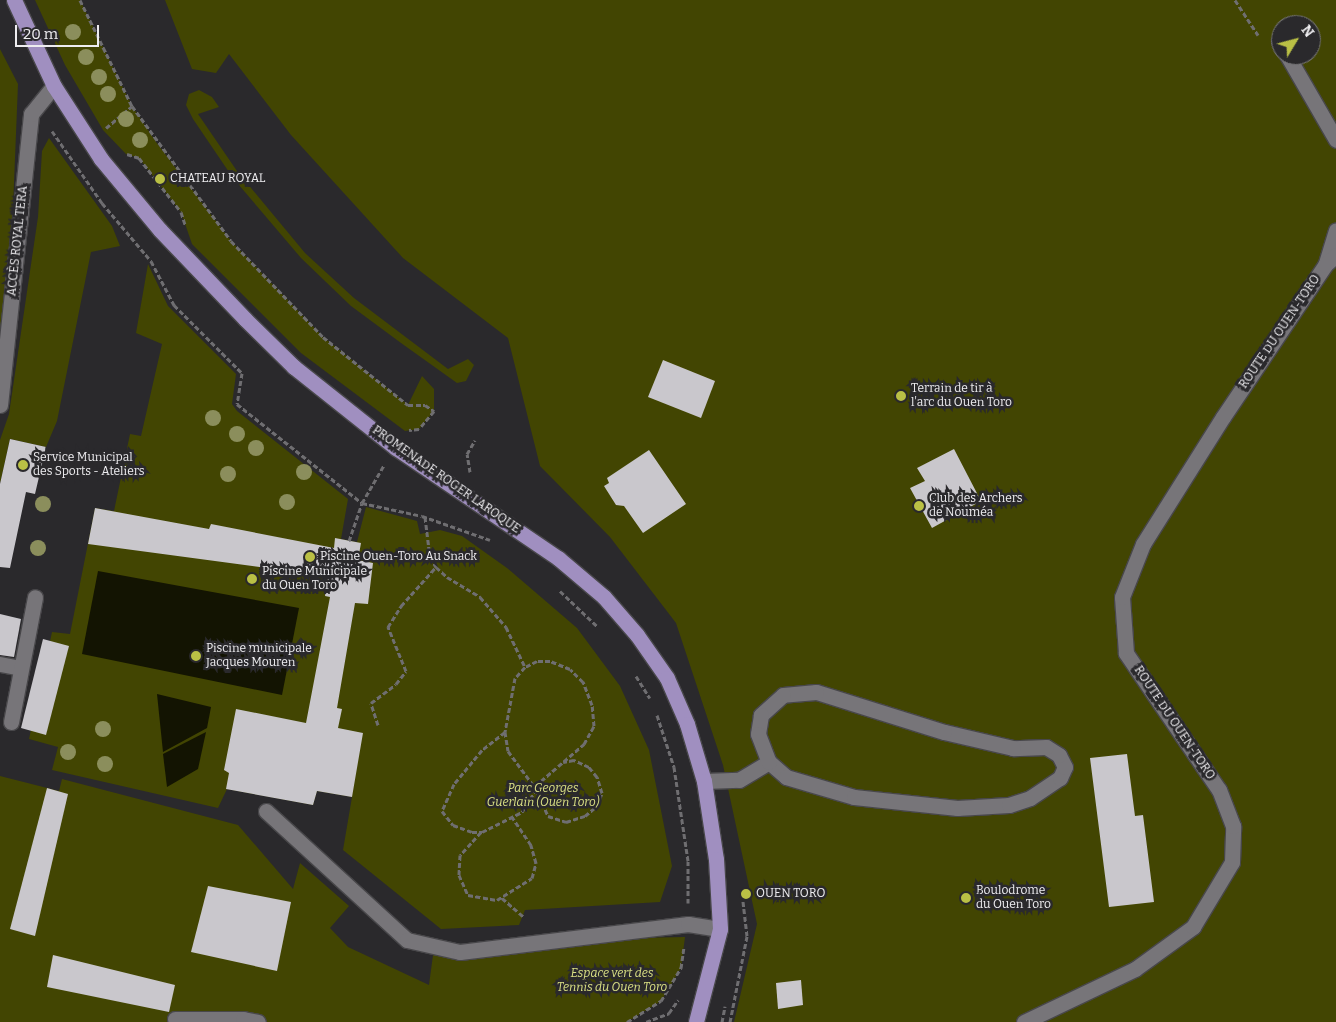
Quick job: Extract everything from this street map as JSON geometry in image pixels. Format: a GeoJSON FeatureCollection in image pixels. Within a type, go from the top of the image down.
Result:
{"type":"FeatureCollection","features":[{"type":"Feature","properties":{"kind":"main road","name":"PROMENADE ROGER LAROQUE"},"geometry":{"type":"LineString","coordinates":[[14,0],[54,86],[101,159],[160,230],[294,367],[396,448],[558,558],[604,597],[637,635],[667,678],[686,724],[704,781],[716,859],[720,929],[696,1022]]}},
{"type":"Feature","properties":{"kind":"street"},"geometry":{"type":"LineString","coordinates":[[1293,65],[1336,140]]}},
{"type":"Feature","properties":{"kind":"street","name":"ACCÈS ROYAL TERA"},"geometry":{"type":"LineString","coordinates":[[0,405],[31,114],[40,106],[54,86]]}},
{"type":"Feature","properties":{"kind":"street","name":"ROUTE DU OUEN-TORO"},"geometry":{"type":"LineString","coordinates":[[1024,1022],[1135,969],[1193,926],[1232,862],[1233,826],[1219,790],[1126,653],[1122,597],[1143,544],[1330,260],[1336,231]]}},
{"type":"Feature","properties":{"kind":"street"},"geometry":{"type":"LineString","coordinates":[[11,722],[35,597]]}},
{"type":"Feature","properties":{"kind":"street"},"geometry":{"type":"LineString","coordinates":[[0,664],[21,668]]}},
{"type":"Feature","properties":{"kind":"street"},"geometry":{"type":"LineString","coordinates":[[816,692],[944,732],[1013,748],[1046,747],[1059,755],[1065,767],[1060,778],[1030,798],[1009,805],[957,808],[854,797],[786,777],[769,762],[758,734],[761,715],[783,695],[816,692]]}},
{"type":"Feature","properties":{"kind":"street"},"geometry":{"type":"LineString","coordinates":[[704,781],[739,780],[769,762]]}},
{"type":"Feature","properties":{"kind":"street"},"geometry":{"type":"LineString","coordinates":[[266,811],[407,940],[460,952],[688,924],[720,929]]}},
{"type":"Feature","properties":{"kind":"street"},"geometry":{"type":"LineString","coordinates":[[175,1019],[243,1019],[258,1022]]}},
{"type":"Feature","properties":{"kind":"path"},"geometry":{"type":"LineString","coordinates":[[80,0],[132,106],[231,241],[324,337],[408,405],[425,405],[434,411],[419,429],[405,431]]}},
{"type":"Feature","properties":{"kind":"path"},"geometry":{"type":"LineString","coordinates":[[1235,0],[1256,34],[1271,40]]}},
{"type":"Feature","properties":{"kind":"path"},"geometry":{"type":"LineString","coordinates":[[40,106],[54,135],[80,173],[151,261],[174,305],[242,373],[237,404],[362,503],[425,517],[492,541]]}},
{"type":"Feature","properties":{"kind":"path"},"geometry":{"type":"LineString","coordinates":[[103,130],[132,106]]}},
{"type":"Feature","properties":{"kind":"path"},"geometry":{"type":"LineString","coordinates":[[98,122],[109,135]]}},
{"type":"Feature","properties":{"kind":"path"},"geometry":{"type":"LineString","coordinates":[[65,140],[76,154]]}},
{"type":"Feature","properties":{"kind":"path"},"geometry":{"type":"LineString","coordinates":[[119,147],[139,158],[181,212],[187,228]]}},
{"type":"Feature","properties":{"kind":"path"},"geometry":{"type":"LineString","coordinates":[[349,541],[362,503],[388,460]]}},
{"type":"Feature","properties":{"kind":"path"},"geometry":{"type":"LineString","coordinates":[[425,517],[430,557],[436,567],[447,577],[480,597],[506,627],[525,667]]}},
{"type":"Feature","properties":{"kind":"path"},"geometry":{"type":"LineString","coordinates":[[378,725],[371,703],[396,684],[406,671],[388,627],[401,606],[436,567]]}},
{"type":"Feature","properties":{"kind":"path"},"geometry":{"type":"LineString","coordinates":[[556,588],[604,634]]}},
{"type":"Feature","properties":{"kind":"path"},"geometry":{"type":"LineString","coordinates":[[512,817],[531,845],[536,863],[532,878],[498,900],[468,894],[459,875],[460,855],[482,832],[512,817],[522,812],[536,789],[563,762],[584,744],[594,726],[592,705],[583,682],[570,668],[550,661],[537,661],[525,667],[515,678],[505,732],[508,751],[536,789],[548,816],[566,822],[585,816],[597,806],[602,793],[597,777],[589,767],[574,760],[563,762]]}},
{"type":"Feature","properties":{"kind":"path"},"geometry":{"type":"LineString","coordinates":[[634,672],[653,703]]}},
{"type":"Feature","properties":{"kind":"path"},"geometry":{"type":"LineString","coordinates":[[627,1022],[661,1001],[681,968],[688,924],[688,861],[675,776],[656,712]]}},
{"type":"Feature","properties":{"kind":"path"},"geometry":{"type":"LineString","coordinates":[[482,832],[472,832],[452,825],[442,811],[454,784],[482,750],[505,732]]}},
{"type":"Feature","properties":{"kind":"path"},"geometry":{"type":"LineString","coordinates":[[502,898],[523,916]]}},
{"type":"Feature","properties":{"kind":"path"},"geometry":{"type":"LineString","coordinates":[[646,1022],[669,1013],[679,998]]}},
{"type":"Feature","properties":{"kind":"path"},"geometry":{"type":"LineString","coordinates":[[722,1022],[726,1003]]}},
{"type":"Feature","properties":{"kind":"green space"},"geometry":{"type":"Polygon","coordinates":[[[35,0],[80,0],[132,106],[156,142],[231,241],[323,337],[408,405],[422,376],[434,389],[434,411],[419,429],[405,431],[301,353],[192,244],[181,212],[139,158],[126,154],[103,130],[65,65],[35,0]]]}},
{"type":"Feature","properties":{"kind":"green space"},"geometry":{"type":"Polygon","coordinates":[[[165,0],[1336,0],[1336,1022],[734,1022],[757,924],[723,765],[676,623],[610,537],[540,466],[508,338],[403,258],[291,135],[229,54],[216,73],[192,69],[165,0]]]}},
{"type":"Feature","properties":{"kind":"green space"},"geometry":{"type":"Polygon","coordinates":[[[0,49],[18,84],[11,257],[0,337],[0,49]]]}},
{"type":"Feature","properties":{"kind":"green space"},"geometry":{"type":"Polygon","coordinates":[[[199,90],[212,97],[219,107],[198,114],[237,171],[305,253],[354,298],[448,369],[468,359],[474,365],[466,381],[457,383],[351,306],[301,258],[233,178],[193,119],[186,105],[189,94],[199,90]]]}},
{"type":"Feature","properties":{"kind":"green space"},"geometry":{"type":"Polygon","coordinates":[[[49,138],[112,226],[120,246],[91,252],[57,421],[46,447],[10,439],[0,484],[0,440],[9,414],[38,217],[42,151],[49,138]]]}},
{"type":"Feature","properties":{"kind":"green space","name":"Parc Georges Guerlain (Ouen Toro)"},"geometry":{"type":"Polygon","coordinates":[[[148,264],[168,306],[236,374],[232,404],[237,411],[348,499],[341,539],[357,542],[366,507],[417,521],[420,534],[440,530],[462,536],[507,568],[577,628],[620,686],[649,750],[672,866],[660,902],[525,910],[519,925],[441,929],[343,850],[352,797],[317,791],[313,805],[227,789],[218,808],[52,770],[58,747],[29,739],[52,632],[70,634],[95,508],[114,511],[130,434],[141,436],[162,344],[136,333],[148,264]]]}},
{"type":"Feature","properties":{"kind":"green space","name":"Espace vert des Tennis du Ouen Toro"},"geometry":{"type":"Polygon","coordinates":[[[0,776],[59,791],[62,779],[238,825],[293,889],[300,863],[349,906],[330,928],[348,947],[429,985],[433,955],[460,958],[636,938],[685,937],[681,968],[661,1001],[627,1022],[0,1022],[0,776]]]}},
{"type":"Feature","properties":{"kind":"shaded area"},"geometry":{"type":"Polygon","coordinates":[[[98,571],[299,608],[282,695],[82,654],[98,571]]]}},
{"type":"Feature","properties":{"kind":"shaded area"},"geometry":{"type":"Polygon","coordinates":[[[157,694],[211,707],[207,728],[163,752],[157,694]]]}},
{"type":"Feature","properties":{"kind":"shaded area"},"geometry":{"type":"Polygon","coordinates":[[[206,732],[198,769],[167,787],[163,754],[206,732]]]}},
{"type":"Feature","properties":{"kind":"building"},"geometry":{"type":"Polygon","coordinates":[[[663,360],[715,381],[701,418],[648,397],[663,360]]]}},
{"type":"Feature","properties":{"kind":"building"},"geometry":{"type":"Polygon","coordinates":[[[10,439],[46,447],[35,494],[26,492],[10,568],[0,567],[0,484],[10,439]]]}},
{"type":"Feature","properties":{"kind":"building"},"geometry":{"type":"Polygon","coordinates":[[[954,449],[981,501],[932,528],[910,488],[925,481],[917,468],[954,449]]]}},
{"type":"Feature","properties":{"kind":"building"},"geometry":{"type":"Polygon","coordinates":[[[649,450],[686,504],[643,533],[624,506],[616,505],[604,486],[609,483],[607,478],[649,450]]]}},
{"type":"Feature","properties":{"kind":"building"},"geometry":{"type":"Polygon","coordinates":[[[95,508],[209,529],[211,524],[334,548],[335,538],[361,543],[358,560],[373,563],[368,604],[355,603],[337,708],[342,709],[338,728],[363,733],[352,797],[317,791],[313,805],[226,789],[229,773],[224,770],[236,709],[306,723],[330,597],[325,596],[328,576],[88,544],[95,508]]]}},
{"type":"Feature","properties":{"kind":"building"},"geometry":{"type":"Polygon","coordinates":[[[0,614],[21,619],[14,657],[0,655],[0,614]]]}},
{"type":"Feature","properties":{"kind":"building"},"geometry":{"type":"Polygon","coordinates":[[[43,639],[69,646],[46,735],[21,728],[43,639]]]}},
{"type":"Feature","properties":{"kind":"building"},"geometry":{"type":"Polygon","coordinates":[[[1127,754],[1135,816],[1143,815],[1154,902],[1109,907],[1090,758],[1127,754]]]}},
{"type":"Feature","properties":{"kind":"building"},"geometry":{"type":"Polygon","coordinates":[[[47,788],[68,794],[35,936],[10,929],[47,788]]]}},
{"type":"Feature","properties":{"kind":"building"},"geometry":{"type":"Polygon","coordinates":[[[208,886],[291,902],[277,971],[191,952],[208,886]]]}},
{"type":"Feature","properties":{"kind":"building"},"geometry":{"type":"Polygon","coordinates":[[[53,955],[175,985],[169,1012],[47,987],[53,955]]]}},
{"type":"Feature","properties":{"kind":"building"},"geometry":{"type":"Polygon","coordinates":[[[801,980],[803,1005],[778,1009],[776,983],[801,980]]]}},
{"type":"Feature","properties":{"kind":"place","name":"CHATEAU ROYAL"},"geometry":{"type":"Point","coordinates":[160,179]}},
{"type":"Feature","properties":{"kind":"place","name":"Terrain de tir à l'arc du Ouen Toro"},"geometry":{"type":"Point","coordinates":[901,396]}},
{"type":"Feature","properties":{"kind":"place","name":"Service Municipal des Sports - Ateliers"},"geometry":{"type":"Point","coordinates":[23,465]}},
{"type":"Feature","properties":{"kind":"place","name":"Club des Archers de Nouméa"},"geometry":{"type":"Point","coordinates":[919,506]}},
{"type":"Feature","properties":{"kind":"place","name":"Piscine Ouen-Toro Au Snack"},"geometry":{"type":"Point","coordinates":[310,557]}},
{"type":"Feature","properties":{"kind":"place","name":"Piscine Municipale du Ouen Toro"},"geometry":{"type":"Point","coordinates":[252,579]}},
{"type":"Feature","properties":{"kind":"place","name":"Piscine municipale Jacques Mouren"},"geometry":{"type":"Point","coordinates":[196,656]}},
{"type":"Feature","properties":{"kind":"place","name":"OUEN TORO"},"geometry":{"type":"Point","coordinates":[746,894]}},
{"type":"Feature","properties":{"kind":"place","name":"Boulodrome du Ouen Toro"},"geometry":{"type":"Point","coordinates":[966,898]}}]}
